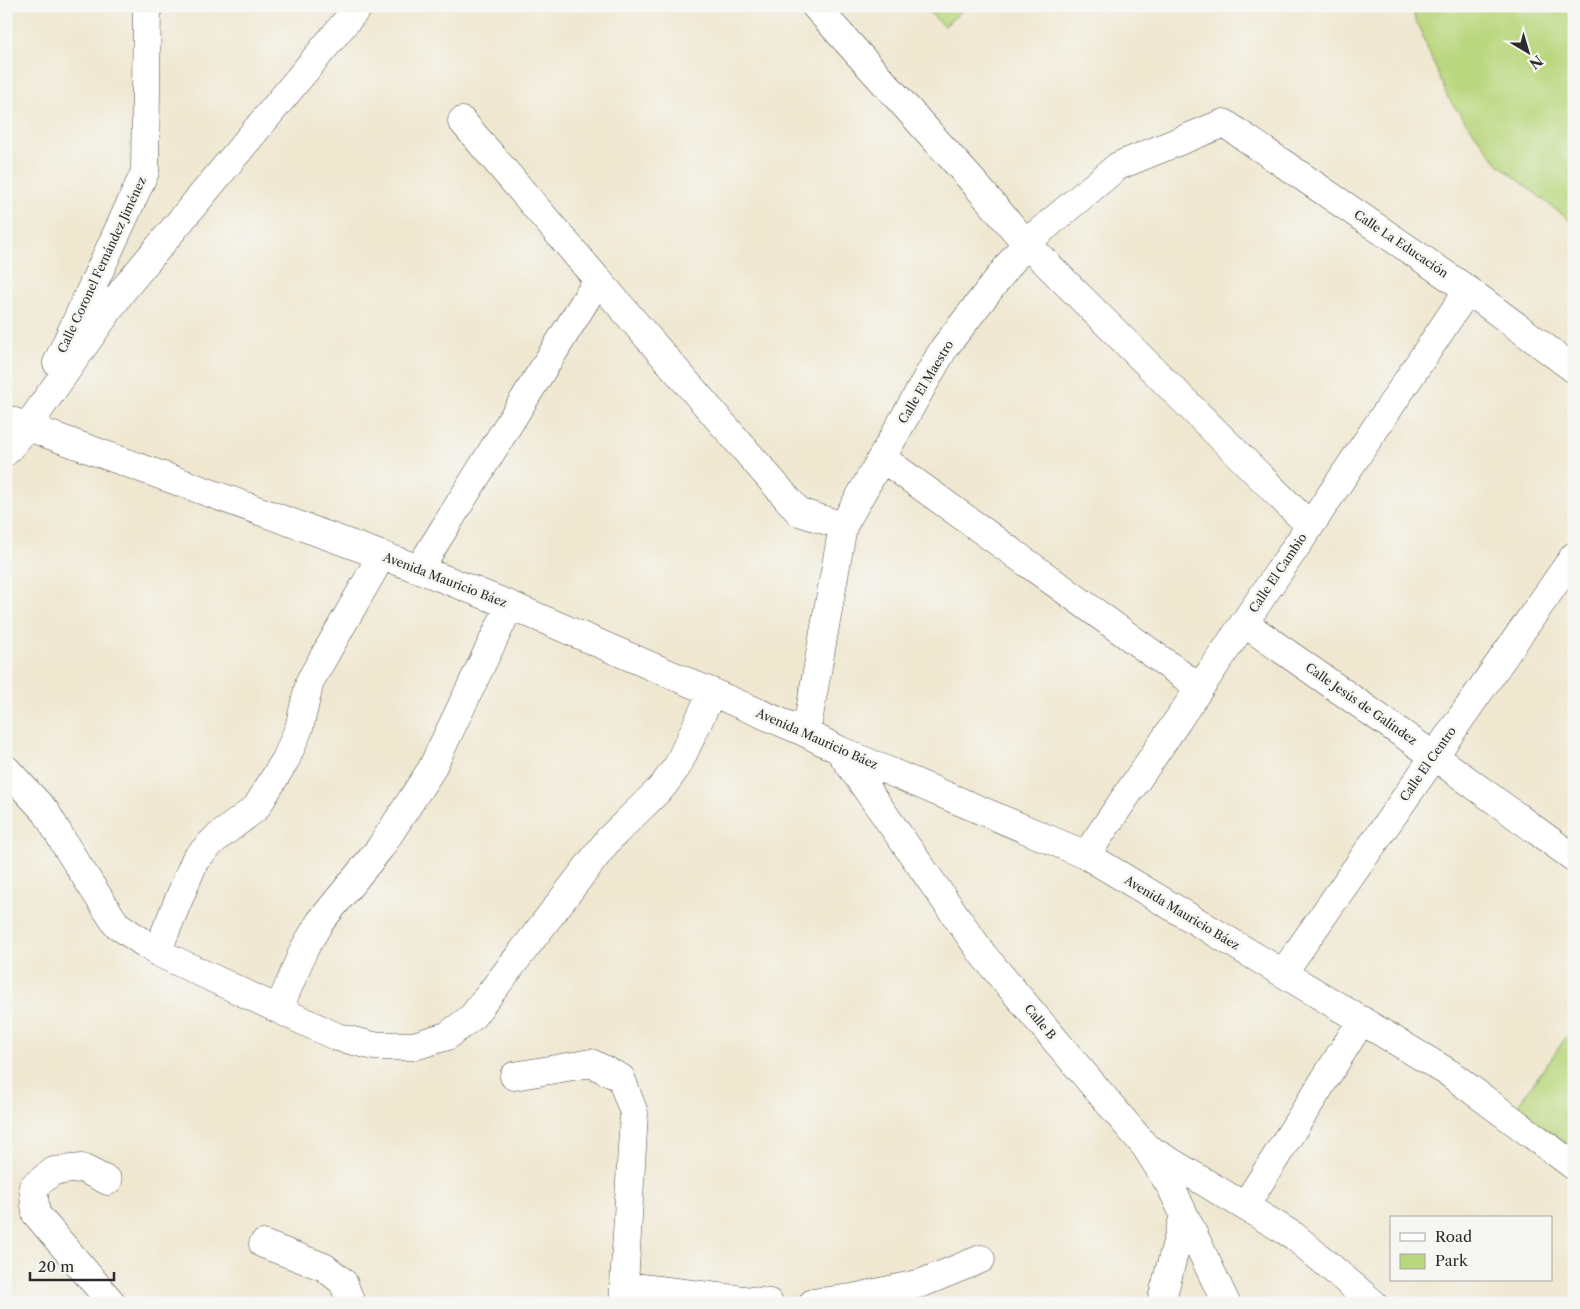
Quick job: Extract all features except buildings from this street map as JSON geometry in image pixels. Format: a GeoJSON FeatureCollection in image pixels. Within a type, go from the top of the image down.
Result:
{"type":"FeatureCollection","features":[{"type":"Feature","properties":{"kind":"street","name":"Calle Coronel Fernández Jiménez"},"geometry":{"type":"LineString","coordinates":[[17,423],[144,172],[147,6]]}},
{"type":"Feature","properties":{"kind":"street"},"geometry":{"type":"LineString","coordinates":[[6,452],[17,423],[123,290],[359,6]]}},
{"type":"Feature","properties":{"kind":"street"},"geometry":{"type":"LineString","coordinates":[[815,6],[1026,243],[1310,526]]}},
{"type":"Feature","properties":{"kind":"street"},"geometry":{"type":"LineString","coordinates":[[462,121],[799,512],[843,526]]}},
{"type":"Feature","properties":{"kind":"street","name":"Calle El Maestro"},"geometry":{"type":"LineString","coordinates":[[806,733],[843,526],[944,348],[1026,243],[1118,166],[1224,123]]}},
{"type":"Feature","properties":{"kind":"street","name":"Calle La Educación"},"geometry":{"type":"LineString","coordinates":[[1224,123],[1468,290],[1574,369]]}},
{"type":"Feature","properties":{"kind":"street"},"geometry":{"type":"LineString","coordinates":[[419,569],[598,280]]}},
{"type":"Feature","properties":{"kind":"street","name":"Calle El Cambio"},"geometry":{"type":"LineString","coordinates":[[1086,855],[1468,290]]}},
{"type":"Feature","properties":{"kind":"street","name":"Avenida Mauricio Báez"},"geometry":{"type":"LineString","coordinates":[[17,423],[419,569],[712,692],[806,733],[839,750],[1086,855],[1449,1073],[1574,1166]]}},
{"type":"Feature","properties":{"kind":"street"},"geometry":{"type":"LineString","coordinates":[[882,458],[1200,688]]}},
{"type":"Feature","properties":{"kind":"street"},"geometry":{"type":"LineString","coordinates":[[157,952],[195,860],[214,840],[256,808],[286,760],[299,728],[310,681],[382,555]]}},
{"type":"Feature","properties":{"kind":"street","name":"Calle El Centro"},"geometry":{"type":"LineString","coordinates":[[1283,973],[1573,558]]}},
{"type":"Feature","properties":{"kind":"street"},"geometry":{"type":"LineString","coordinates":[[279,1009],[304,948],[320,922],[380,848],[431,770],[510,606]]}},
{"type":"Feature","properties":{"kind":"street","name":"Calle Jesús de Galíndez"},"geometry":{"type":"LineString","coordinates":[[1244,623],[1434,756],[1574,858]]}},
{"type":"Feature","properties":{"kind":"street"},"geometry":{"type":"LineString","coordinates":[[6,769],[46,812],[116,924],[157,952],[337,1037],[374,1046],[414,1046],[447,1036],[472,1017],[609,839],[663,786],[678,765],[712,692]]}},
{"type":"Feature","properties":{"kind":"street","name":"Calle B"},"geometry":{"type":"LineString","coordinates":[[839,750],[984,956],[1145,1146],[1171,1187],[1226,1303]]}},
{"type":"Feature","properties":{"kind":"street"},"geometry":{"type":"LineString","coordinates":[[1244,1206],[1362,1020]]}},
{"type":"Feature","properties":{"kind":"street"},"geometry":{"type":"LineString","coordinates":[[514,1076],[591,1064],[622,1078],[634,1113],[624,1295],[769,1303]]}},
{"type":"Feature","properties":{"kind":"street"},"geometry":{"type":"LineString","coordinates":[[1145,1146],[1294,1236],[1373,1303]]}},
{"type":"Feature","properties":{"kind":"street"},"geometry":{"type":"LineString","coordinates":[[108,1181],[82,1168],[54,1171],[33,1187],[36,1214],[112,1303]]}},
{"type":"Feature","properties":{"kind":"street"},"geometry":{"type":"LineString","coordinates":[[1161,1303],[1184,1215]]}},
{"type":"Feature","properties":{"kind":"street"},"geometry":{"type":"LineString","coordinates":[[263,1244],[324,1267],[343,1282],[351,1303]]}},
{"type":"Feature","properties":{"kind":"street"},"geometry":{"type":"LineString","coordinates":[[813,1303],[925,1293],[981,1259]]}},
{"type":"Feature","properties":{"kind":"green space"},"geometry":{"type":"Polygon","coordinates":[[[923,6],[967,6],[944,27],[923,6]]]}},
{"type":"Feature","properties":{"kind":"green space"},"geometry":{"type":"Polygon","coordinates":[[[1410,6],[1574,6],[1574,224],[1498,164],[1448,98],[1410,6]]]}},
{"type":"Feature","properties":{"kind":"green space"},"geometry":{"type":"Polygon","coordinates":[[[1574,1026],[1574,1150],[1515,1109],[1574,1026]]]}}]}
